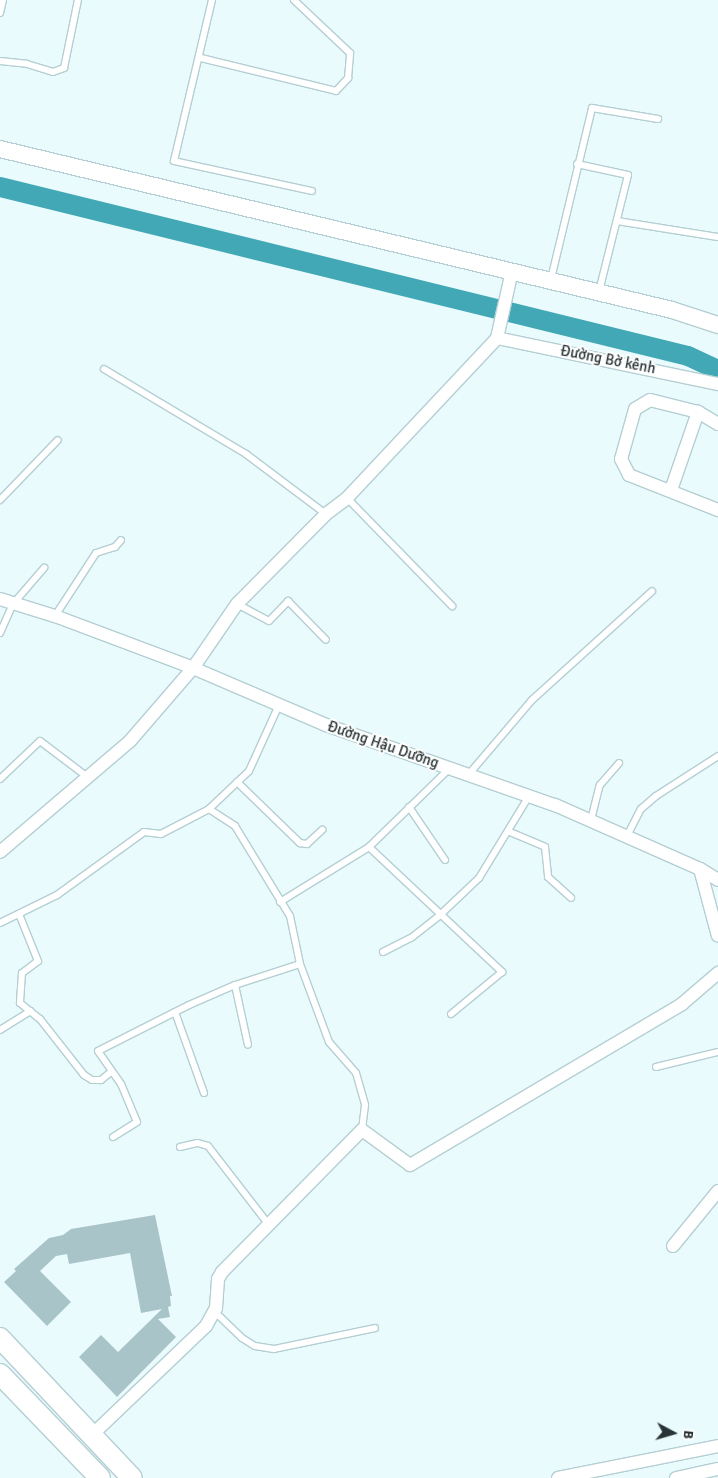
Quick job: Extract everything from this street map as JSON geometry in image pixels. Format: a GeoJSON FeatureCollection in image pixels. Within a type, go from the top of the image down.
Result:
{"type":"FeatureCollection","features":[{"type":"Feature","properties":{"kind":"main road"},"geometry":{"type":"LineString","coordinates":[[0,1338],[132,1478]]}},
{"type":"Feature","properties":{"kind":"main road"},"geometry":{"type":"LineString","coordinates":[[0,1374],[100,1478]]}},
{"type":"Feature","properties":{"kind":"main road"},"geometry":{"type":"LineString","coordinates":[[0,1390],[85,1478]]}},
{"type":"Feature","properties":{"kind":"street"},"geometry":{"type":"LineString","coordinates":[[0,149],[599,292],[718,325]]}},
{"type":"Feature","properties":{"kind":"street"},"geometry":{"type":"LineString","coordinates":[[0,852],[89,779],[130,741],[193,668],[237,604],[326,514],[347,498],[497,338],[512,271]]}},
{"type":"Feature","properties":{"kind":"street","name":"Đường Bờ kênh"},"geometry":{"type":"LineString","coordinates":[[497,338],[718,384]]}},
{"type":"Feature","properties":{"kind":"street"},"geometry":{"type":"LineString","coordinates":[[718,424],[698,412],[650,400],[635,409],[621,459],[629,475],[718,508]]}},
{"type":"Feature","properties":{"kind":"street"},"geometry":{"type":"LineString","coordinates":[[671,490],[698,412]]}},
{"type":"Feature","properties":{"kind":"street","name":"Đường Hậu Dưỡng"},"geometry":{"type":"LineString","coordinates":[[0,599],[56,616],[193,668],[326,725],[468,774],[591,820],[626,838],[700,869],[718,880]]}},
{"type":"Feature","properties":{"kind":"street"},"geometry":{"type":"LineString","coordinates":[[700,869],[718,936]]}},
{"type":"Feature","properties":{"kind":"street"},"geometry":{"type":"LineString","coordinates":[[92,1434],[206,1326],[215,1312],[218,1279],[222,1272],[270,1226],[362,1130],[410,1165],[682,1004],[718,973]]}},
{"type":"Feature","properties":{"kind":"street"},"geometry":{"type":"LineString","coordinates":[[673,1246],[718,1191]]}},
{"type":"Feature","properties":{"kind":"street"},"geometry":{"type":"LineString","coordinates":[[558,1478],[718,1446]]}},
{"type":"Feature","properties":{"kind":"street"},"geometry":{"type":"LineString","coordinates":[[676,1478],[718,1469]]}},
{"type":"Feature","properties":{"kind":"lane"},"geometry":{"type":"LineString","coordinates":[[0,13],[3,0]]}},
{"type":"Feature","properties":{"kind":"lane"},"geometry":{"type":"LineString","coordinates":[[0,61],[27,64],[52,72],[64,68],[78,0]]}},
{"type":"Feature","properties":{"kind":"lane"},"geometry":{"type":"LineString","coordinates":[[212,0],[200,58],[174,161],[312,191]]}},
{"type":"Feature","properties":{"kind":"lane"},"geometry":{"type":"LineString","coordinates":[[200,58],[336,91],[348,78],[350,54],[294,0]]}},
{"type":"Feature","properties":{"kind":"lane"},"geometry":{"type":"LineString","coordinates":[[551,281],[577,164],[592,108],[658,120]]}},
{"type":"Feature","properties":{"kind":"lane"},"geometry":{"type":"LineString","coordinates":[[577,164],[628,175],[599,292]]}},
{"type":"Feature","properties":{"kind":"lane"},"geometry":{"type":"LineString","coordinates":[[618,220],[718,237]]}},
{"type":"Feature","properties":{"kind":"lane"},"geometry":{"type":"LineString","coordinates":[[104,369],[246,454],[326,514]]}},
{"type":"Feature","properties":{"kind":"lane"},"geometry":{"type":"LineString","coordinates":[[0,500],[58,440]]}},
{"type":"Feature","properties":{"kind":"lane"},"geometry":{"type":"LineString","coordinates":[[347,498],[452,606]]}},
{"type":"Feature","properties":{"kind":"lane"},"geometry":{"type":"LineString","coordinates":[[56,616],[96,553],[115,547],[121,540]]}},
{"type":"Feature","properties":{"kind":"lane"},"geometry":{"type":"LineString","coordinates":[[0,633],[13,604],[44,568]]}},
{"type":"Feature","properties":{"kind":"lane"},"geometry":{"type":"LineString","coordinates":[[468,774],[532,700],[652,590]]}},
{"type":"Feature","properties":{"kind":"lane"},"geometry":{"type":"LineString","coordinates":[[237,604],[268,621],[288,601],[326,640]]}},
{"type":"Feature","properties":{"kind":"lane"},"geometry":{"type":"LineString","coordinates":[[0,923],[58,896],[144,832],[161,834],[209,809],[249,771],[279,705]]}},
{"type":"Feature","properties":{"kind":"lane"},"geometry":{"type":"LineString","coordinates":[[0,779],[40,741],[89,779]]}},
{"type":"Feature","properties":{"kind":"lane"},"geometry":{"type":"LineString","coordinates":[[626,838],[642,809],[656,796],[718,756]]}},
{"type":"Feature","properties":{"kind":"lane"},"geometry":{"type":"LineString","coordinates":[[591,820],[600,785],[619,763]]}},
{"type":"Feature","properties":{"kind":"lane"},"geometry":{"type":"LineString","coordinates":[[280,902],[368,847],[450,768]]}},
{"type":"Feature","properties":{"kind":"lane"},"geometry":{"type":"LineString","coordinates":[[237,782],[300,843],[307,844],[322,830]]}},
{"type":"Feature","properties":{"kind":"lane"},"geometry":{"type":"LineString","coordinates":[[383,952],[411,938],[440,915],[480,878],[510,832],[529,796]]}},
{"type":"Feature","properties":{"kind":"lane"},"geometry":{"type":"LineString","coordinates":[[409,806],[445,860]]}},
{"type":"Feature","properties":{"kind":"lane"},"geometry":{"type":"LineString","coordinates":[[209,809],[235,826],[290,916],[300,964],[329,1042],[356,1073],[365,1105],[362,1130]]}},
{"type":"Feature","properties":{"kind":"lane"},"geometry":{"type":"LineString","coordinates":[[510,832],[546,847],[548,877],[571,898]]}},
{"type":"Feature","properties":{"kind":"lane"},"geometry":{"type":"LineString","coordinates":[[368,847],[502,972],[451,1014]]}},
{"type":"Feature","properties":{"kind":"lane"},"geometry":{"type":"LineString","coordinates":[[19,914],[38,961],[22,973],[20,1004],[30,1011],[84,1075],[92,1080],[101,1080],[111,1072]]}},
{"type":"Feature","properties":{"kind":"lane"},"geometry":{"type":"LineString","coordinates":[[113,1137],[137,1122],[121,1084],[98,1051],[175,1012],[235,985],[300,964]]}},
{"type":"Feature","properties":{"kind":"lane"},"geometry":{"type":"LineString","coordinates":[[235,985],[248,1045]]}},
{"type":"Feature","properties":{"kind":"lane"},"geometry":{"type":"LineString","coordinates":[[0,1030],[30,1011]]}},
{"type":"Feature","properties":{"kind":"lane"},"geometry":{"type":"LineString","coordinates":[[175,1012],[204,1093]]}},
{"type":"Feature","properties":{"kind":"lane"},"geometry":{"type":"LineString","coordinates":[[656,1067],[718,1052]]}},
{"type":"Feature","properties":{"kind":"lane"},"geometry":{"type":"LineString","coordinates":[[180,1147],[198,1143],[208,1146],[270,1226]]}},
{"type":"Feature","properties":{"kind":"lane"},"geometry":{"type":"LineString","coordinates":[[215,1312],[242,1338],[255,1346],[274,1349],[375,1328]]}},
{"type":"Feature","properties":{"kind":"building"},"geometry":{"type":"Polygon","coordinates":[[[155,1215],[172,1296],[170,1296],[171,1306],[168,1307],[170,1317],[158,1319],[176,1337],[117,1397],[79,1357],[101,1335],[118,1352],[162,1309],[141,1313],[130,1253],[69,1264],[67,1254],[56,1256],[40,1271],[71,1302],[47,1326],[4,1282],[16,1271],[14,1269],[49,1238],[63,1235],[71,1229],[155,1215]]]}},
{"type":"Feature","properties":{"kind":"waterway"},"geometry":{"type":"LineString","coordinates":[[0,187],[688,356],[718,370]]}}]}
